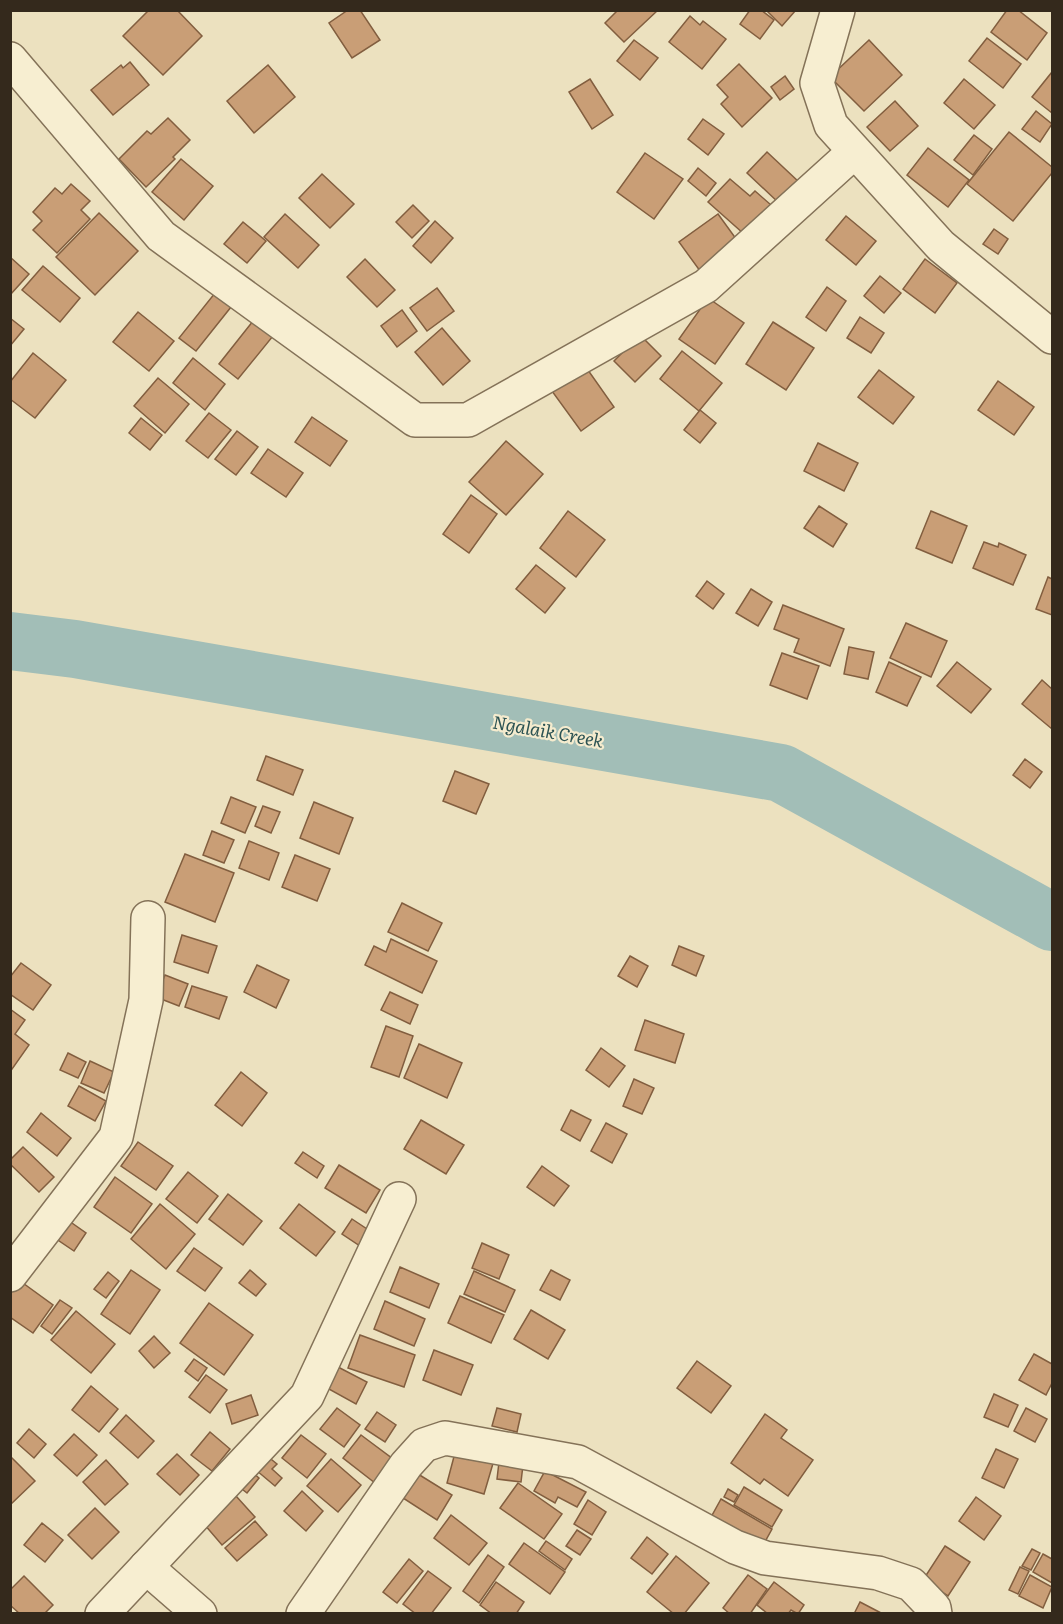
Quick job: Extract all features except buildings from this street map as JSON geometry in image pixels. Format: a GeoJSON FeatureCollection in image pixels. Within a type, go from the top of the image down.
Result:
{"type":"FeatureCollection","features":[{"type":"Feature","properties":{"kind":"street"},"geometry":{"type":"LineString","coordinates":[[838,10],[817,83],[831,125],[941,246],[1053,337]]}},
{"type":"Feature","properties":{"kind":"street"},"geometry":{"type":"LineString","coordinates":[[10,59],[161,236],[416,420],[468,420],[706,286],[854,152]]}},
{"type":"Feature","properties":{"kind":"street"},"geometry":{"type":"LineString","coordinates":[[10,1275],[116,1137],[147,1000],[148,918]]}},
{"type":"Feature","properties":{"kind":"street"},"geometry":{"type":"LineString","coordinates":[[102,1614],[307,1396],[399,1199]]}},
{"type":"Feature","properties":{"kind":"street"},"geometry":{"type":"LineString","coordinates":[[303,1614],[406,1465],[424,1445],[445,1438],[578,1462],[735,1547],[765,1558],[878,1573],[911,1584],[934,1608],[935,1614]]}},
{"type":"Feature","properties":{"kind":"street"},"geometry":{"type":"LineString","coordinates":[[146,1567],[200,1614]]}},
{"type":"Feature","properties":{"kind":"waterway","name":"Ngalaik Creek"},"geometry":{"type":"LineString","coordinates":[[10,641],[75,649],[781,773],[1052,922]]}}]}
